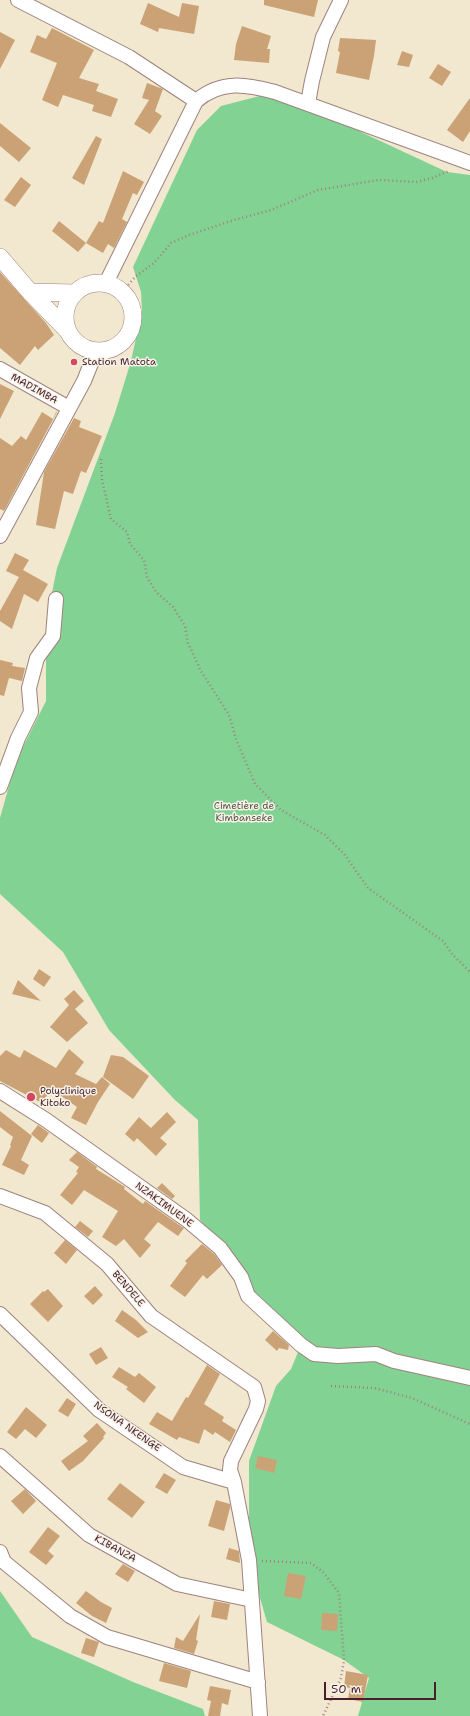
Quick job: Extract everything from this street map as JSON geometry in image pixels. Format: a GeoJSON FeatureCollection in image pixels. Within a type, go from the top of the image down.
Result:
{"type":"FeatureCollection","features":[{"type":"Feature","properties":{"kind":"street"},"geometry":{"type":"LineString","coordinates":[[18,0],[129,57],[196,101]]}},
{"type":"Feature","properties":{"kind":"street"},"geometry":{"type":"LineString","coordinates":[[308,103],[323,37],[341,0]]}},
{"type":"Feature","properties":{"kind":"street"},"geometry":{"type":"LineString","coordinates":[[106,283],[196,101],[207,92],[228,85],[253,86],[308,103],[466,162]]}},
{"type":"Feature","properties":{"kind":"street"},"geometry":{"type":"LineString","coordinates":[[0,257],[30,292],[68,331],[78,344],[96,351],[111,349],[125,339],[133,324],[132,306],[122,291],[106,283],[89,284],[75,292],[67,304],[65,318],[68,331]]}},
{"type":"Feature","properties":{"kind":"street"},"geometry":{"type":"LineString","coordinates":[[30,292],[75,292]]}},
{"type":"Feature","properties":{"kind":"street"},"geometry":{"type":"LineString","coordinates":[[0,536],[4,520],[84,381],[96,351]]}},
{"type":"Feature","properties":{"kind":"street","name":"MADIMBA"},"geometry":{"type":"LineString","coordinates":[[0,369],[69,408]]}},
{"type":"Feature","properties":{"kind":"street"},"geometry":{"type":"LineString","coordinates":[[0,788],[18,738],[31,712],[29,688],[36,658],[53,636],[56,599]]}},
{"type":"Feature","properties":{"kind":"street","name":"NZAKIMUENE"},"geometry":{"type":"LineString","coordinates":[[0,1091],[46,1120],[181,1216],[220,1248],[242,1278],[248,1296],[301,1345],[314,1354],[338,1356],[376,1354],[402,1363],[470,1378]]}},
{"type":"Feature","properties":{"kind":"street","name":"BENDELE"},"geometry":{"type":"LineString","coordinates":[[0,1196],[45,1213],[106,1264],[151,1316],[254,1387],[258,1401],[256,1409],[231,1461],[230,1470],[234,1482]]}},
{"type":"Feature","properties":{"kind":"street","name":"NSONA NKENGE"},"geometry":{"type":"LineString","coordinates":[[0,1314],[99,1410],[183,1467],[234,1482]]}},
{"type":"Feature","properties":{"kind":"street","name":"KIBANZA"},"geometry":{"type":"LineString","coordinates":[[0,1456],[89,1535],[177,1584],[252,1600]]}},
{"type":"Feature","properties":{"kind":"street"},"geometry":{"type":"LineString","coordinates":[[234,1482],[249,1560],[260,1716]]}},
{"type":"Feature","properties":{"kind":"street"},"geometry":{"type":"LineString","coordinates":[[0,1552],[4,1562],[70,1616],[107,1637],[258,1682]]}},
{"type":"Feature","properties":{"kind":"path"},"geometry":{"type":"LineString","coordinates":[[122,291],[136,276],[154,263],[171,244],[189,235],[270,210],[318,190],[379,180],[416,182],[448,172],[466,162]]}},
{"type":"Feature","properties":{"kind":"path"},"geometry":{"type":"LineString","coordinates":[[101,459],[102,480],[111,519],[127,532],[130,544],[144,560],[147,577],[156,592],[173,607],[185,626],[188,643],[201,671],[229,714],[236,739],[255,784],[281,810],[325,835],[346,855],[368,888],[443,941],[453,955],[470,972]]}},
{"type":"Feature","properties":{"kind":"path"},"geometry":{"type":"LineString","coordinates":[[331,1386],[374,1388],[412,1398],[470,1424]]}},
{"type":"Feature","properties":{"kind":"path"},"geometry":{"type":"LineString","coordinates":[[249,1560],[311,1563],[323,1572],[338,1593],[344,1660],[341,1678],[323,1716]]}},
{"type":"Feature","properties":{"kind":"green space","name":"Cimetière de Kimbanseke"},"geometry":{"type":"Polygon","coordinates":[[[275,92],[447,172],[470,175],[470,1716],[358,1716],[369,1678],[344,1660],[267,1622],[249,1560],[249,1461],[276,1386],[291,1369],[301,1345],[266,1317],[229,1256],[200,1220],[198,1120],[175,1100],[109,1030],[63,952],[0,894],[0,818],[16,761],[46,701],[46,622],[57,568],[115,413],[131,361],[142,311],[141,292],[133,267],[197,130],[221,106],[275,92]]]}},
{"type":"Feature","properties":{"kind":"green space"},"geometry":{"type":"Polygon","coordinates":[[[0,1591],[32,1637],[133,1682],[203,1709],[205,1716],[0,1716],[0,1591]]]}},
{"type":"Feature","properties":{"kind":"building"},"geometry":{"type":"Polygon","coordinates":[[[264,0],[318,0],[314,17],[264,5],[264,0]]]}},
{"type":"Feature","properties":{"kind":"building"},"geometry":{"type":"Polygon","coordinates":[[[148,3],[179,17],[182,3],[199,6],[194,34],[159,28],[158,32],[140,24],[148,3]]]}},
{"type":"Feature","properties":{"kind":"building"},"geometry":{"type":"Polygon","coordinates":[[[242,26],[271,36],[267,49],[270,49],[269,63],[234,60],[236,44],[242,26]]]}},
{"type":"Feature","properties":{"kind":"building"},"geometry":{"type":"Polygon","coordinates":[[[52,28],[94,50],[79,78],[99,84],[96,91],[118,99],[111,117],[92,111],[94,105],[63,95],[58,107],[42,100],[57,63],[30,52],[37,35],[46,39],[52,28]]]}},
{"type":"Feature","properties":{"kind":"building"},"geometry":{"type":"Polygon","coordinates":[[[0,32],[15,40],[0,69],[0,32]]]}},
{"type":"Feature","properties":{"kind":"building"},"geometry":{"type":"Polygon","coordinates":[[[340,38],[376,40],[369,80],[336,73],[340,52],[338,51],[340,38]]]}},
{"type":"Feature","properties":{"kind":"building"},"geometry":{"type":"Polygon","coordinates":[[[402,51],[413,55],[409,67],[397,65],[402,51]]]}},
{"type":"Feature","properties":{"kind":"building"},"geometry":{"type":"Polygon","coordinates":[[[438,64],[451,72],[442,86],[429,78],[438,64]]]}},
{"type":"Feature","properties":{"kind":"building"},"geometry":{"type":"Polygon","coordinates":[[[147,83],[163,89],[155,111],[162,116],[150,134],[134,124],[149,100],[142,98],[147,83]]]}},
{"type":"Feature","properties":{"kind":"building"},"geometry":{"type":"Polygon","coordinates":[[[470,98],[470,131],[463,142],[447,130],[470,98]]]}},
{"type":"Feature","properties":{"kind":"building"},"geometry":{"type":"Polygon","coordinates":[[[0,123],[31,148],[19,162],[0,146],[0,123]]]}},
{"type":"Feature","properties":{"kind":"building"},"geometry":{"type":"Polygon","coordinates":[[[96,136],[102,139],[84,185],[72,178],[96,136]]]}},
{"type":"Feature","properties":{"kind":"building"},"geometry":{"type":"Polygon","coordinates":[[[123,171],[144,182],[137,195],[133,193],[122,219],[127,222],[114,248],[108,244],[103,253],[86,243],[99,221],[103,223],[123,171]]]}},
{"type":"Feature","properties":{"kind":"building"},"geometry":{"type":"Polygon","coordinates":[[[21,177],[31,185],[15,207],[4,200],[21,177]]]}},
{"type":"Feature","properties":{"kind":"building"},"geometry":{"type":"Polygon","coordinates":[[[59,221],[86,243],[78,252],[52,231],[59,221]]]}},
{"type":"Feature","properties":{"kind":"building"},"geometry":{"type":"Polygon","coordinates":[[[0,272],[46,323],[54,335],[38,350],[35,346],[20,365],[0,348],[0,272]]]}},
{"type":"Feature","properties":{"kind":"building"},"geometry":{"type":"Polygon","coordinates":[[[0,384],[14,391],[0,419],[0,384]]]}},
{"type":"Feature","properties":{"kind":"building"},"geometry":{"type":"Polygon","coordinates":[[[42,412],[53,419],[57,412],[4,511],[0,509],[0,438],[12,446],[21,436],[26,440],[42,412]]]}},
{"type":"Feature","properties":{"kind":"building"},"geometry":{"type":"Polygon","coordinates":[[[74,418],[81,421],[79,427],[102,436],[86,473],[81,471],[73,494],[64,491],[55,529],[36,525],[44,472],[74,418]]]}},
{"type":"Feature","properties":{"kind":"building"},"geometry":{"type":"Polygon","coordinates":[[[15,553],[29,560],[23,570],[48,584],[38,602],[24,594],[12,629],[0,621],[0,611],[19,577],[6,571],[15,553]]]}},
{"type":"Feature","properties":{"kind":"building"},"geometry":{"type":"Polygon","coordinates":[[[0,660],[13,663],[12,666],[25,668],[22,681],[9,678],[4,696],[0,695],[0,660]]]}},
{"type":"Feature","properties":{"kind":"building"},"geometry":{"type":"Polygon","coordinates":[[[39,969],[51,977],[44,987],[33,979],[39,969]]]}},
{"type":"Feature","properties":{"kind":"building"},"geometry":{"type":"Polygon","coordinates":[[[18,980],[41,1001],[12,994],[18,980]]]}},
{"type":"Feature","properties":{"kind":"building"},"geometry":{"type":"Polygon","coordinates":[[[74,990],[84,1001],[75,1009],[88,1023],[67,1042],[50,1027],[69,1005],[64,999],[74,990]]]}},
{"type":"Feature","properties":{"kind":"building"},"geometry":{"type":"Polygon","coordinates":[[[69,1049],[84,1062],[75,1074],[96,1084],[102,1077],[110,1084],[98,1102],[86,1125],[71,1118],[77,1107],[51,1089],[42,1103],[0,1081],[0,1056],[6,1050],[20,1058],[24,1050],[56,1068],[69,1049]]]}},
{"type":"Feature","properties":{"kind":"building"},"geometry":{"type":"Polygon","coordinates":[[[111,1055],[123,1057],[149,1076],[133,1099],[103,1077],[111,1055]]]}},
{"type":"Feature","properties":{"kind":"building"},"geometry":{"type":"Polygon","coordinates":[[[0,1111],[32,1136],[21,1160],[29,1165],[24,1175],[2,1165],[11,1146],[13,1137],[0,1127],[0,1111]]]}},
{"type":"Feature","properties":{"kind":"building"},"geometry":{"type":"Polygon","coordinates":[[[167,1112],[176,1122],[160,1138],[167,1144],[156,1156],[137,1138],[134,1142],[125,1134],[139,1117],[151,1128],[167,1112]]]}},
{"type":"Feature","properties":{"kind":"building"},"geometry":{"type":"Polygon","coordinates":[[[38,1125],[49,1133],[42,1143],[31,1134],[38,1125]]]}},
{"type":"Feature","properties":{"kind":"building"},"geometry":{"type":"Polygon","coordinates":[[[77,1152],[97,1167],[96,1169],[125,1187],[124,1189],[143,1204],[145,1201],[184,1228],[178,1236],[158,1222],[144,1239],[151,1245],[140,1258],[124,1239],[116,1246],[102,1237],[118,1211],[84,1190],[72,1205],[60,1195],[78,1173],[76,1172],[79,1167],[69,1160],[77,1152]]]}},
{"type":"Feature","properties":{"kind":"building"},"geometry":{"type":"Polygon","coordinates":[[[162,1183],[175,1196],[172,1199],[157,1188],[162,1183]]]}},
{"type":"Feature","properties":{"kind":"building"},"geometry":{"type":"Polygon","coordinates":[[[80,1221],[93,1231],[88,1237],[75,1227],[80,1221]]]}},
{"type":"Feature","properties":{"kind":"building"},"geometry":{"type":"Polygon","coordinates":[[[65,1240],[77,1250],[66,1264],[54,1253],[65,1240]]]}},
{"type":"Feature","properties":{"kind":"building"},"geometry":{"type":"Polygon","coordinates":[[[202,1244],[214,1254],[222,1265],[207,1279],[203,1275],[185,1297],[170,1286],[187,1263],[185,1261],[202,1244]]]}},
{"type":"Feature","properties":{"kind":"building"},"geometry":{"type":"Polygon","coordinates":[[[95,1286],[103,1295],[93,1305],[84,1296],[95,1286]]]}},
{"type":"Feature","properties":{"kind":"building"},"geometry":{"type":"Polygon","coordinates":[[[48,1289],[63,1306],[48,1322],[30,1304],[43,1291],[44,1292],[48,1289]]]}},
{"type":"Feature","properties":{"kind":"building"},"geometry":{"type":"Polygon","coordinates":[[[122,1310],[136,1320],[148,1332],[138,1338],[115,1321],[122,1310]]]}},
{"type":"Feature","properties":{"kind":"building"},"geometry":{"type":"Polygon","coordinates":[[[273,1331],[289,1345],[288,1350],[279,1348],[277,1351],[265,1340],[273,1331]]]}},
{"type":"Feature","properties":{"kind":"building"},"geometry":{"type":"Polygon","coordinates":[[[101,1347],[108,1358],[96,1365],[89,1354],[101,1347]]]}},
{"type":"Feature","properties":{"kind":"building"},"geometry":{"type":"Polygon","coordinates":[[[207,1365],[220,1374],[204,1404],[224,1417],[222,1421],[236,1430],[230,1442],[215,1432],[213,1435],[204,1429],[199,1444],[179,1437],[177,1440],[149,1424],[157,1412],[172,1421],[186,1397],[188,1398],[207,1365]]]}},
{"type":"Feature","properties":{"kind":"building"},"geometry":{"type":"Polygon","coordinates":[[[119,1367],[135,1377],[139,1373],[156,1387],[144,1403],[126,1389],[128,1387],[112,1377],[119,1367]]]}},
{"type":"Feature","properties":{"kind":"building"},"geometry":{"type":"Polygon","coordinates":[[[67,1398],[76,1404],[68,1417],[58,1411],[67,1398]]]}},
{"type":"Feature","properties":{"kind":"building"},"geometry":{"type":"Polygon","coordinates":[[[26,1407],[47,1425],[36,1438],[25,1429],[16,1439],[7,1432],[26,1407]]]}},
{"type":"Feature","properties":{"kind":"building"},"geometry":{"type":"Polygon","coordinates":[[[97,1423],[106,1433],[103,1437],[104,1438],[83,1461],[69,1471],[61,1461],[88,1441],[83,1436],[97,1423]]]}},
{"type":"Feature","properties":{"kind":"building"},"geometry":{"type":"Polygon","coordinates":[[[258,1456],[277,1460],[274,1473],[255,1468],[258,1456]]]}},
{"type":"Feature","properties":{"kind":"building"},"geometry":{"type":"Polygon","coordinates":[[[164,1473],[176,1480],[167,1494],[155,1487],[164,1473]]]}},
{"type":"Feature","properties":{"kind":"building"},"geometry":{"type":"Polygon","coordinates":[[[120,1483],[145,1502],[132,1518],[107,1499],[120,1483]]]}},
{"type":"Feature","properties":{"kind":"building"},"geometry":{"type":"Polygon","coordinates":[[[25,1489],[36,1501],[23,1514],[11,1501],[25,1489]]]}},
{"type":"Feature","properties":{"kind":"building"},"geometry":{"type":"Polygon","coordinates":[[[216,1500],[230,1504],[224,1531],[208,1526],[216,1500]]]}},
{"type":"Feature","properties":{"kind":"building"},"geometry":{"type":"Polygon","coordinates":[[[48,1527],[60,1536],[48,1551],[54,1556],[46,1565],[29,1552],[48,1527]]]}},
{"type":"Feature","properties":{"kind":"building"},"geometry":{"type":"Polygon","coordinates":[[[229,1548],[239,1551],[240,1563],[226,1559],[229,1548]]]}},
{"type":"Feature","properties":{"kind":"building"},"geometry":{"type":"Polygon","coordinates":[[[123,1564],[135,1571],[128,1582],[115,1574],[123,1564]]]}},
{"type":"Feature","properties":{"kind":"building"},"geometry":{"type":"Polygon","coordinates":[[[288,1573],[306,1576],[301,1599],[284,1596],[288,1573]]]}},
{"type":"Feature","properties":{"kind":"building"},"geometry":{"type":"Polygon","coordinates":[[[86,1591],[112,1608],[106,1623],[92,1616],[76,1603],[86,1591]]]}},
{"type":"Feature","properties":{"kind":"building"},"geometry":{"type":"Polygon","coordinates":[[[214,1601],[230,1604],[227,1620],[211,1617],[214,1601]]]}},
{"type":"Feature","properties":{"kind":"building"},"geometry":{"type":"Polygon","coordinates":[[[322,1613],[338,1614],[337,1631],[321,1630],[322,1613]]]}},
{"type":"Feature","properties":{"kind":"building"},"geometry":{"type":"Polygon","coordinates":[[[200,1614],[196,1640],[198,1641],[194,1654],[174,1648],[176,1637],[183,1641],[200,1614]]]}},
{"type":"Feature","properties":{"kind":"building"},"geometry":{"type":"Polygon","coordinates":[[[86,1638],[99,1642],[94,1657],[81,1653],[86,1638]]]}},
{"type":"Feature","properties":{"kind":"building"},"geometry":{"type":"Polygon","coordinates":[[[164,1663],[191,1671],[187,1688],[159,1681],[164,1663]]]}},
{"type":"Feature","properties":{"kind":"building"},"geometry":{"type":"Polygon","coordinates":[[[346,1671],[368,1675],[363,1702],[348,1699],[350,1688],[344,1687],[346,1671]]]}},
{"type":"Feature","properties":{"kind":"building"},"geometry":{"type":"Polygon","coordinates":[[[210,1686],[231,1690],[228,1705],[222,1703],[220,1716],[208,1716],[211,1701],[207,1700],[210,1686]]]}},
{"type":"Feature","properties":{"kind":"place","name":"Station Matota"},"geometry":{"type":"Point","coordinates":[74,362]}},
{"type":"Feature","properties":{"kind":"place","name":"Polyclinique Kitoko"},"geometry":{"type":"Point","coordinates":[31,1097]}}]}
